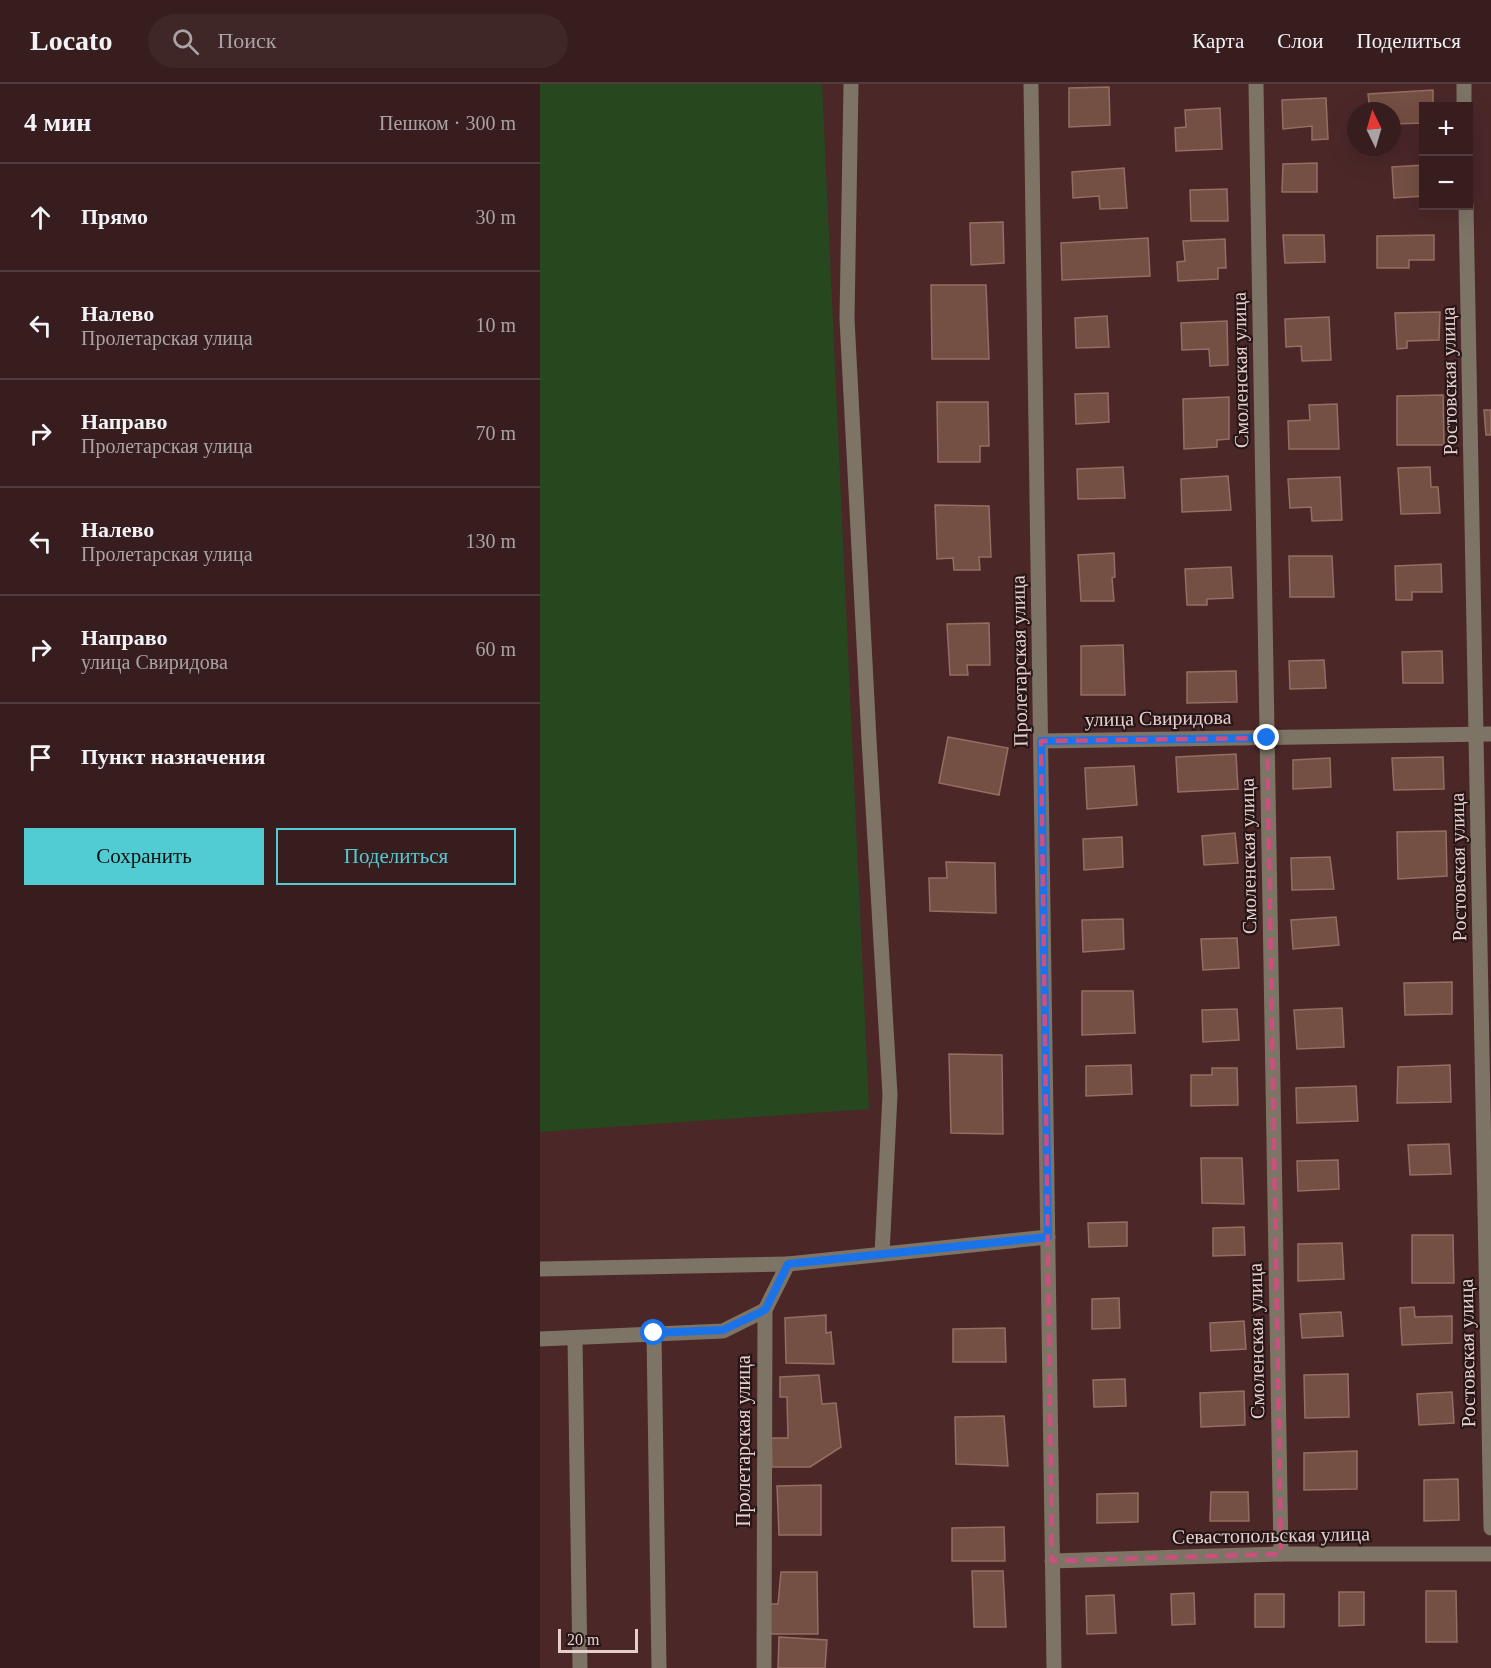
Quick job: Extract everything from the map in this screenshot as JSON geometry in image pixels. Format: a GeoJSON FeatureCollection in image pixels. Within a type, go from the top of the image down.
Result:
{"type":"FeatureCollection","features":[{"type":"Feature","properties":{"kind":"street"},"geometry":{"type":"LineString","coordinates":[[851,84],[847,319],[868,739],[890,1095],[882,1254]]}},
{"type":"Feature","properties":{"kind":"street","name":"Пролетарская улица"},"geometry":{"type":"LineString","coordinates":[[1031,84],[1054,1668]]}},
{"type":"Feature","properties":{"kind":"street","name":"Смоленская улица"},"geometry":{"type":"LineString","coordinates":[[1256,84],[1281,1554]]}},
{"type":"Feature","properties":{"kind":"street"},"geometry":{"type":"LineString","coordinates":[[1464,84],[1464,102]]}},
{"type":"Feature","properties":{"kind":"street","name":"Ростовская улица"},"geometry":{"type":"LineString","coordinates":[[1466,210],[1484,734],[1491,1528]]}},
{"type":"Feature","properties":{"kind":"street","name":"улица Свиридова"},"geometry":{"type":"LineString","coordinates":[[1041,741],[1484,734]]}},
{"type":"Feature","properties":{"kind":"street"},"geometry":{"type":"LineString","coordinates":[[540,1269],[788,1264],[1048,1237]]}},
{"type":"Feature","properties":{"kind":"street","name":"Пролетарская улица"},"geometry":{"type":"LineString","coordinates":[[764,1668],[765,1310],[788,1264]]}},
{"type":"Feature","properties":{"kind":"street"},"geometry":{"type":"LineString","coordinates":[[540,1339],[723,1330],[765,1310]]}},
{"type":"Feature","properties":{"kind":"street"},"geometry":{"type":"LineString","coordinates":[[654,1333],[659,1668]]}},
{"type":"Feature","properties":{"kind":"street"},"geometry":{"type":"LineString","coordinates":[[575,1338],[580,1668]]}},
{"type":"Feature","properties":{"kind":"street","name":"Севастопольская улица"},"geometry":{"type":"LineString","coordinates":[[1052,1561],[1281,1554],[1491,1554]]}},
{"type":"Feature","properties":{"kind":"highlighted area"},"geometry":{"type":"Polygon","coordinates":[[[1267,738],[1281,1554],[1052,1561],[1041,741],[1267,738]]]}},
{"type":"Feature","properties":{"kind":"green space"},"geometry":{"type":"Polygon","coordinates":[[[540,84],[822,84],[869,1109],[540,1132],[540,84]]]}},
{"type":"Feature","properties":{"kind":"building"},"geometry":{"type":"Polygon","coordinates":[[[1109,87],[1110,125],[1069,127],[1069,88],[1109,87]]]}},
{"type":"Feature","properties":{"kind":"building"},"geometry":{"type":"Polygon","coordinates":[[[1433,90],[1433,102],[1419,102],[1419,123],[1401,124],[1401,102],[1369,102],[1368,94],[1433,90]]]}},
{"type":"Feature","properties":{"kind":"building"},"geometry":{"type":"Polygon","coordinates":[[[1326,98],[1328,139],[1312,140],[1312,126],[1283,129],[1282,100],[1326,98]]]}},
{"type":"Feature","properties":{"kind":"building"},"geometry":{"type":"Polygon","coordinates":[[[1220,108],[1222,149],[1176,151],[1175,128],[1186,127],[1185,110],[1220,108]]]}},
{"type":"Feature","properties":{"kind":"building"},"geometry":{"type":"Polygon","coordinates":[[[1317,163],[1317,192],[1282,192],[1283,164],[1317,163]]]}},
{"type":"Feature","properties":{"kind":"building"},"geometry":{"type":"Polygon","coordinates":[[[1419,165],[1419,196],[1394,198],[1392,167],[1419,165]]]}},
{"type":"Feature","properties":{"kind":"building"},"geometry":{"type":"Polygon","coordinates":[[[1124,168],[1127,208],[1100,209],[1099,196],[1073,198],[1072,172],[1124,168]]]}},
{"type":"Feature","properties":{"kind":"building"},"geometry":{"type":"Polygon","coordinates":[[[1227,189],[1228,221],[1191,221],[1190,190],[1227,189]]]}},
{"type":"Feature","properties":{"kind":"building"},"geometry":{"type":"Polygon","coordinates":[[[1003,222],[1004,263],[971,265],[970,223],[1003,222]]]}},
{"type":"Feature","properties":{"kind":"building"},"geometry":{"type":"Polygon","coordinates":[[[1283,235],[1324,235],[1325,262],[1285,263],[1283,235]]]}},
{"type":"Feature","properties":{"kind":"building"},"geometry":{"type":"Polygon","coordinates":[[[1434,235],[1434,260],[1409,260],[1409,268],[1377,268],[1377,236],[1434,235]]]}},
{"type":"Feature","properties":{"kind":"building"},"geometry":{"type":"Polygon","coordinates":[[[1148,238],[1150,276],[1062,280],[1061,243],[1148,238]]]}},
{"type":"Feature","properties":{"kind":"building"},"geometry":{"type":"Polygon","coordinates":[[[1225,239],[1226,268],[1218,268],[1218,279],[1178,281],[1177,262],[1185,261],[1183,241],[1225,239]]]}},
{"type":"Feature","properties":{"kind":"building"},"geometry":{"type":"Polygon","coordinates":[[[931,285],[986,285],[989,359],[932,359],[931,285]]]}},
{"type":"Feature","properties":{"kind":"building"},"geometry":{"type":"Polygon","coordinates":[[[1440,312],[1439,340],[1407,341],[1407,348],[1397,349],[1395,313],[1440,312]]]}},
{"type":"Feature","properties":{"kind":"building"},"geometry":{"type":"Polygon","coordinates":[[[1107,316],[1109,347],[1076,348],[1075,318],[1107,316]]]}},
{"type":"Feature","properties":{"kind":"building"},"geometry":{"type":"Polygon","coordinates":[[[1329,317],[1331,360],[1302,361],[1301,346],[1286,347],[1285,319],[1329,317]]]}},
{"type":"Feature","properties":{"kind":"building"},"geometry":{"type":"Polygon","coordinates":[[[1227,321],[1228,365],[1210,366],[1209,349],[1182,350],[1181,323],[1227,321]]]}},
{"type":"Feature","properties":{"kind":"building"},"geometry":{"type":"Polygon","coordinates":[[[1108,393],[1109,422],[1076,424],[1075,394],[1108,393]]]}},
{"type":"Feature","properties":{"kind":"building"},"geometry":{"type":"Polygon","coordinates":[[[1443,395],[1444,445],[1397,445],[1397,396],[1443,395]]]}},
{"type":"Feature","properties":{"kind":"building"},"geometry":{"type":"Polygon","coordinates":[[[1229,397],[1229,439],[1217,440],[1217,447],[1184,449],[1183,399],[1229,397]]]}},
{"type":"Feature","properties":{"kind":"building"},"geometry":{"type":"Polygon","coordinates":[[[937,402],[988,402],[989,446],[980,446],[980,462],[938,462],[937,402]]]}},
{"type":"Feature","properties":{"kind":"building"},"geometry":{"type":"Polygon","coordinates":[[[1337,404],[1339,449],[1289,449],[1288,421],[1310,420],[1309,405],[1337,404]]]}},
{"type":"Feature","properties":{"kind":"building"},"geometry":{"type":"Polygon","coordinates":[[[1484,410],[1491,410],[1491,435],[1486,435],[1484,410]]]}},
{"type":"Feature","properties":{"kind":"building"},"geometry":{"type":"Polygon","coordinates":[[[1123,467],[1125,498],[1078,499],[1077,469],[1123,467]]]}},
{"type":"Feature","properties":{"kind":"building"},"geometry":{"type":"Polygon","coordinates":[[[1430,467],[1431,487],[1438,487],[1440,513],[1401,514],[1398,468],[1430,467]]]}},
{"type":"Feature","properties":{"kind":"building"},"geometry":{"type":"Polygon","coordinates":[[[1228,476],[1231,510],[1182,512],[1181,479],[1228,476]]]}},
{"type":"Feature","properties":{"kind":"building"},"geometry":{"type":"Polygon","coordinates":[[[1340,477],[1342,520],[1312,521],[1311,507],[1290,508],[1288,479],[1340,477]]]}},
{"type":"Feature","properties":{"kind":"building"},"geometry":{"type":"Polygon","coordinates":[[[935,505],[989,506],[991,557],[979,557],[980,570],[954,570],[953,558],[937,559],[935,505]]]}},
{"type":"Feature","properties":{"kind":"building"},"geometry":{"type":"Polygon","coordinates":[[[1114,553],[1115,577],[1112,578],[1114,601],[1081,601],[1078,555],[1114,553]]]}},
{"type":"Feature","properties":{"kind":"building"},"geometry":{"type":"Polygon","coordinates":[[[1289,556],[1332,556],[1334,597],[1290,597],[1289,556]]]}},
{"type":"Feature","properties":{"kind":"building"},"geometry":{"type":"Polygon","coordinates":[[[1441,564],[1442,592],[1412,592],[1412,600],[1396,600],[1395,566],[1441,564]]]}},
{"type":"Feature","properties":{"kind":"building"},"geometry":{"type":"Polygon","coordinates":[[[1231,567],[1233,598],[1207,599],[1207,605],[1187,605],[1185,569],[1231,567]]]}},
{"type":"Feature","properties":{"kind":"building"},"geometry":{"type":"Polygon","coordinates":[[[989,623],[990,665],[967,665],[968,675],[950,675],[947,624],[989,623]]]}},
{"type":"Feature","properties":{"kind":"building"},"geometry":{"type":"Polygon","coordinates":[[[1123,645],[1125,695],[1081,695],[1081,646],[1123,645]]]}},
{"type":"Feature","properties":{"kind":"building"},"geometry":{"type":"Polygon","coordinates":[[[1442,651],[1443,683],[1403,683],[1402,652],[1442,651]]]}},
{"type":"Feature","properties":{"kind":"building"},"geometry":{"type":"Polygon","coordinates":[[[1324,660],[1326,688],[1290,689],[1289,661],[1324,660]]]}},
{"type":"Feature","properties":{"kind":"building"},"geometry":{"type":"Polygon","coordinates":[[[1236,671],[1237,702],[1187,703],[1187,672],[1236,671]]]}},
{"type":"Feature","properties":{"kind":"building"},"geometry":{"type":"Polygon","coordinates":[[[948,737],[1008,748],[999,795],[939,783],[948,737]]]}},
{"type":"Feature","properties":{"kind":"building"},"geometry":{"type":"Polygon","coordinates":[[[1236,754],[1238,789],[1178,792],[1176,757],[1236,754]]]}},
{"type":"Feature","properties":{"kind":"building"},"geometry":{"type":"Polygon","coordinates":[[[1443,757],[1444,789],[1394,790],[1392,758],[1443,757]]]}},
{"type":"Feature","properties":{"kind":"building"},"geometry":{"type":"Polygon","coordinates":[[[1330,758],[1331,787],[1293,789],[1293,760],[1330,758]]]}},
{"type":"Feature","properties":{"kind":"building"},"geometry":{"type":"Polygon","coordinates":[[[1134,766],[1137,805],[1087,809],[1085,768],[1134,766]]]}},
{"type":"Feature","properties":{"kind":"building"},"geometry":{"type":"Polygon","coordinates":[[[1446,831],[1447,876],[1398,879],[1397,832],[1446,831]]]}},
{"type":"Feature","properties":{"kind":"building"},"geometry":{"type":"Polygon","coordinates":[[[1235,833],[1238,863],[1204,865],[1202,836],[1235,833]]]}},
{"type":"Feature","properties":{"kind":"building"},"geometry":{"type":"Polygon","coordinates":[[[1122,837],[1123,867],[1084,870],[1083,839],[1122,837]]]}},
{"type":"Feature","properties":{"kind":"building"},"geometry":{"type":"Polygon","coordinates":[[[1330,857],[1334,889],[1292,890],[1291,858],[1330,857]]]}},
{"type":"Feature","properties":{"kind":"building"},"geometry":{"type":"Polygon","coordinates":[[[946,862],[995,863],[996,913],[930,911],[929,878],[947,878],[946,862]]]}},
{"type":"Feature","properties":{"kind":"building"},"geometry":{"type":"Polygon","coordinates":[[[1336,917],[1339,945],[1293,949],[1291,920],[1336,917]]]}},
{"type":"Feature","properties":{"kind":"building"},"geometry":{"type":"Polygon","coordinates":[[[1123,919],[1124,949],[1083,952],[1082,920],[1123,919]]]}},
{"type":"Feature","properties":{"kind":"building"},"geometry":{"type":"Polygon","coordinates":[[[1237,938],[1239,968],[1203,970],[1201,939],[1237,938]]]}},
{"type":"Feature","properties":{"kind":"building"},"geometry":{"type":"Polygon","coordinates":[[[1452,982],[1452,1014],[1405,1015],[1404,983],[1452,982]]]}},
{"type":"Feature","properties":{"kind":"building"},"geometry":{"type":"Polygon","coordinates":[[[1082,991],[1133,991],[1135,1033],[1082,1035],[1082,991]]]}},
{"type":"Feature","properties":{"kind":"building"},"geometry":{"type":"Polygon","coordinates":[[[1342,1008],[1344,1047],[1297,1049],[1294,1010],[1342,1008]]]}},
{"type":"Feature","properties":{"kind":"building"},"geometry":{"type":"Polygon","coordinates":[[[1237,1009],[1239,1040],[1203,1042],[1202,1010],[1237,1009]]]}},
{"type":"Feature","properties":{"kind":"building"},"geometry":{"type":"Polygon","coordinates":[[[949,1054],[1002,1055],[1003,1134],[951,1133],[949,1054]]]}},
{"type":"Feature","properties":{"kind":"building"},"geometry":{"type":"Polygon","coordinates":[[[1131,1065],[1132,1094],[1086,1096],[1086,1066],[1131,1065]]]}},
{"type":"Feature","properties":{"kind":"building"},"geometry":{"type":"Polygon","coordinates":[[[1450,1065],[1451,1102],[1397,1103],[1398,1067],[1450,1065]]]}},
{"type":"Feature","properties":{"kind":"building"},"geometry":{"type":"Polygon","coordinates":[[[1212,1068],[1237,1068],[1238,1105],[1191,1106],[1191,1075],[1212,1075],[1212,1068]]]}},
{"type":"Feature","properties":{"kind":"building"},"geometry":{"type":"Polygon","coordinates":[[[1356,1086],[1358,1121],[1297,1123],[1296,1088],[1356,1086]]]}},
{"type":"Feature","properties":{"kind":"building"},"geometry":{"type":"Polygon","coordinates":[[[1449,1144],[1451,1174],[1410,1175],[1408,1145],[1449,1144]]]}},
{"type":"Feature","properties":{"kind":"building"},"geometry":{"type":"Polygon","coordinates":[[[1201,1158],[1242,1158],[1244,1204],[1202,1203],[1201,1158]]]}},
{"type":"Feature","properties":{"kind":"building"},"geometry":{"type":"Polygon","coordinates":[[[1338,1160],[1339,1189],[1298,1191],[1297,1161],[1338,1160]]]}},
{"type":"Feature","properties":{"kind":"building"},"geometry":{"type":"Polygon","coordinates":[[[1127,1222],[1127,1246],[1089,1247],[1088,1223],[1127,1222]]]}},
{"type":"Feature","properties":{"kind":"building"},"geometry":{"type":"Polygon","coordinates":[[[1244,1227],[1245,1255],[1213,1256],[1213,1228],[1244,1227]]]}},
{"type":"Feature","properties":{"kind":"building"},"geometry":{"type":"Polygon","coordinates":[[[1412,1235],[1453,1235],[1454,1283],[1412,1283],[1412,1235]]]}},
{"type":"Feature","properties":{"kind":"building"},"geometry":{"type":"Polygon","coordinates":[[[1342,1243],[1344,1279],[1298,1281],[1298,1244],[1342,1243]]]}},
{"type":"Feature","properties":{"kind":"building"},"geometry":{"type":"Polygon","coordinates":[[[1119,1298],[1120,1328],[1092,1329],[1092,1299],[1119,1298]]]}},
{"type":"Feature","properties":{"kind":"building"},"geometry":{"type":"Polygon","coordinates":[[[1414,1307],[1415,1317],[1452,1316],[1452,1343],[1402,1345],[1400,1308],[1414,1307]]]}},
{"type":"Feature","properties":{"kind":"building"},"geometry":{"type":"Polygon","coordinates":[[[1341,1312],[1343,1336],[1302,1338],[1300,1314],[1341,1312]]]}},
{"type":"Feature","properties":{"kind":"building"},"geometry":{"type":"Polygon","coordinates":[[[826,1315],[826,1333],[831,1332],[834,1364],[786,1363],[785,1318],[826,1315]]]}},
{"type":"Feature","properties":{"kind":"building"},"geometry":{"type":"Polygon","coordinates":[[[1244,1321],[1246,1349],[1211,1351],[1210,1323],[1244,1321]]]}},
{"type":"Feature","properties":{"kind":"building"},"geometry":{"type":"Polygon","coordinates":[[[1005,1328],[1006,1362],[953,1362],[953,1329],[1005,1328]]]}},
{"type":"Feature","properties":{"kind":"building"},"geometry":{"type":"Polygon","coordinates":[[[1348,1374],[1349,1417],[1305,1418],[1304,1375],[1348,1374]]]}},
{"type":"Feature","properties":{"kind":"building"},"geometry":{"type":"Polygon","coordinates":[[[819,1375],[822,1404],[836,1403],[841,1447],[810,1467],[772,1467],[771,1438],[788,1438],[787,1397],[780,1397],[780,1377],[819,1375]]]}},
{"type":"Feature","properties":{"kind":"building"},"geometry":{"type":"Polygon","coordinates":[[[1125,1379],[1126,1406],[1094,1407],[1093,1380],[1125,1379]]]}},
{"type":"Feature","properties":{"kind":"building"},"geometry":{"type":"Polygon","coordinates":[[[1244,1391],[1245,1425],[1201,1427],[1200,1393],[1244,1391]]]}},
{"type":"Feature","properties":{"kind":"building"},"geometry":{"type":"Polygon","coordinates":[[[1452,1392],[1454,1423],[1419,1425],[1417,1394],[1452,1392]]]}},
{"type":"Feature","properties":{"kind":"building"},"geometry":{"type":"Polygon","coordinates":[[[1004,1416],[1008,1466],[956,1464],[955,1417],[1004,1416]]]}},
{"type":"Feature","properties":{"kind":"building"},"geometry":{"type":"Polygon","coordinates":[[[1357,1451],[1357,1489],[1304,1490],[1304,1453],[1357,1451]]]}},
{"type":"Feature","properties":{"kind":"building"},"geometry":{"type":"Polygon","coordinates":[[[1458,1479],[1459,1520],[1424,1521],[1424,1480],[1458,1479]]]}},
{"type":"Feature","properties":{"kind":"building"},"geometry":{"type":"Polygon","coordinates":[[[821,1485],[821,1535],[779,1535],[777,1486],[821,1485]]]}},
{"type":"Feature","properties":{"kind":"building"},"geometry":{"type":"Polygon","coordinates":[[[1211,1492],[1248,1492],[1249,1521],[1210,1521],[1211,1492]]]}},
{"type":"Feature","properties":{"kind":"building"},"geometry":{"type":"Polygon","coordinates":[[[1138,1493],[1138,1522],[1097,1523],[1097,1494],[1138,1493]]]}},
{"type":"Feature","properties":{"kind":"building"},"geometry":{"type":"Polygon","coordinates":[[[1004,1527],[1005,1561],[952,1561],[952,1528],[1004,1527]]]}},
{"type":"Feature","properties":{"kind":"building"},"geometry":{"type":"Polygon","coordinates":[[[972,1571],[1003,1571],[1006,1627],[974,1627],[972,1571]]]}},
{"type":"Feature","properties":{"kind":"building"},"geometry":{"type":"Polygon","coordinates":[[[781,1572],[817,1572],[818,1634],[771,1634],[768,1604],[778,1604],[781,1572]]]}},
{"type":"Feature","properties":{"kind":"building"},"geometry":{"type":"Polygon","coordinates":[[[1426,1591],[1456,1591],[1457,1642],[1426,1642],[1426,1591]]]}},
{"type":"Feature","properties":{"kind":"building"},"geometry":{"type":"Polygon","coordinates":[[[1339,1592],[1364,1592],[1364,1625],[1339,1626],[1339,1592]]]}},
{"type":"Feature","properties":{"kind":"building"},"geometry":{"type":"Polygon","coordinates":[[[1194,1593],[1195,1624],[1172,1625],[1171,1594],[1194,1593]]]}},
{"type":"Feature","properties":{"kind":"building"},"geometry":{"type":"Polygon","coordinates":[[[1255,1594],[1284,1594],[1284,1627],[1255,1627],[1255,1594]]]}},
{"type":"Feature","properties":{"kind":"building"},"geometry":{"type":"Polygon","coordinates":[[[1114,1595],[1116,1633],[1087,1634],[1086,1596],[1114,1595]]]}},
{"type":"Feature","properties":{"kind":"building"},"geometry":{"type":"Polygon","coordinates":[[[779,1637],[827,1640],[825,1668],[778,1668],[779,1637]]]}},
{"type":"Feature","properties":{"kind":"route"},"geometry":{"type":"LineString","coordinates":[[654,1333],[723,1330],[765,1310],[788,1264],[1048,1237],[1041,741],[1267,738]]}}]}
